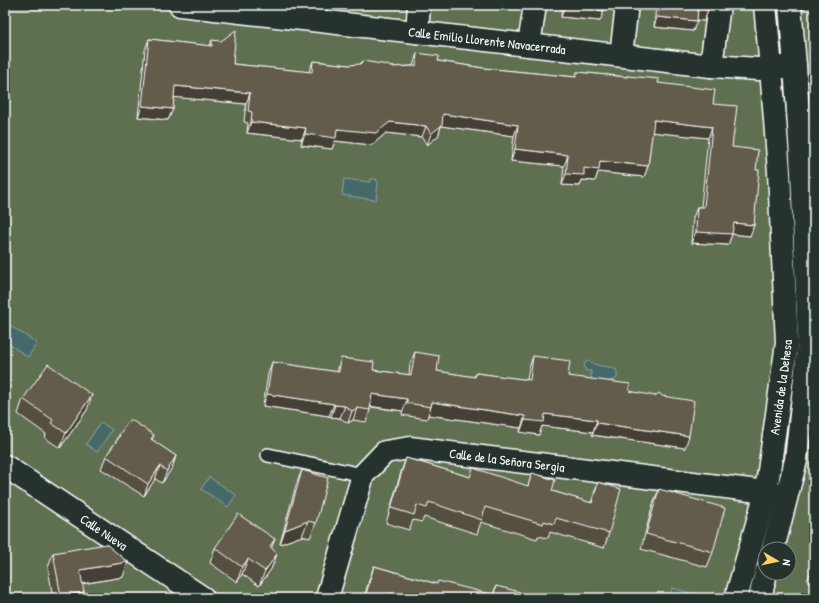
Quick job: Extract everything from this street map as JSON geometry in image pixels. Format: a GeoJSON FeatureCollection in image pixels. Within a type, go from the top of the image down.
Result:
{"type":"FeatureCollection","features":[{"type":"Feature","properties":{"kind":"street","name":"Calle Emilio Llorente Navacerrada"},"geometry":{"type":"LineString","coordinates":[[180,5],[215,7],[711,66],[758,69],[795,66]]}},
{"type":"Feature","properties":{"kind":"street"},"geometry":{"type":"LineString","coordinates":[[417,32],[419,5]]}},
{"type":"Feature","properties":{"kind":"street"},"geometry":{"type":"LineString","coordinates":[[529,45],[535,5]]}},
{"type":"Feature","properties":{"kind":"street"},"geometry":{"type":"LineString","coordinates":[[621,55],[627,5]]}},
{"type":"Feature","properties":{"kind":"street"},"geometry":{"type":"LineString","coordinates":[[711,66],[719,5]]}},
{"type":"Feature","properties":{"kind":"street","name":"Avenida de la Dehesa"},"geometry":{"type":"LineString","coordinates":[[736,598],[766,492],[787,343],[779,172],[765,5]]}},
{"type":"Feature","properties":{"kind":"street","name":"Avenida de la Dehesa"},"geometry":{"type":"LineString","coordinates":[[774,541],[796,460],[809,342],[808,173],[795,66],[790,5]]}},
{"type":"Feature","properties":{"kind":"street"},"geometry":{"type":"LineString","coordinates":[[779,172],[808,173]]}},
{"type":"Feature","properties":{"kind":"street","name":"Calle de la Señora Sergia"},"geometry":{"type":"LineString","coordinates":[[327,598],[362,475],[385,452],[410,448],[766,492],[787,496]]}},
{"type":"Feature","properties":{"kind":"street","name":"Calle Nueva"},"geometry":{"type":"LineString","coordinates":[[5,466],[203,598]]}},
{"type":"Feature","properties":{"kind":"street"},"geometry":{"type":"LineString","coordinates":[[760,598],[764,581]]}},
{"type":"Feature","properties":{"kind":"lane"},"geometry":{"type":"LineString","coordinates":[[268,455],[362,475]]}},
{"type":"Feature","properties":{"kind":"green space"},"geometry":{"type":"Polygon","coordinates":[[[5,5],[814,5],[814,598],[5,598],[5,5]]]}},
{"type":"Feature","properties":{"kind":"water"},"geometry":{"type":"Polygon","coordinates":[[[344,179],[370,182],[371,179],[376,179],[378,183],[376,200],[342,195],[344,179]]]}},
{"type":"Feature","properties":{"kind":"water"},"geometry":{"type":"Polygon","coordinates":[[[9,325],[37,343],[28,357],[5,341],[5,331],[9,325]]]}},
{"type":"Feature","properties":{"kind":"water"},"geometry":{"type":"Polygon","coordinates":[[[588,361],[596,365],[615,369],[617,371],[617,378],[607,382],[594,380],[591,378],[591,371],[586,371],[584,367],[585,363],[588,361]]]}},
{"type":"Feature","properties":{"kind":"water"},"geometry":{"type":"Polygon","coordinates":[[[101,422],[112,430],[97,452],[86,444],[101,422]]]}},
{"type":"Feature","properties":{"kind":"water"},"geometry":{"type":"Polygon","coordinates":[[[209,477],[236,495],[228,507],[201,489],[209,477]]]}},
{"type":"Feature","properties":{"kind":"water"},"geometry":{"type":"Polygon","coordinates":[[[672,588],[701,596],[701,598],[670,598],[672,588]]]}},
{"type":"Feature","properties":{"kind":"building"},"geometry":{"type":"Polygon","coordinates":[[[565,5],[605,5],[604,11],[565,5]]]}},
{"type":"Feature","properties":{"kind":"building"},"geometry":{"type":"Polygon","coordinates":[[[659,5],[709,5],[708,10],[698,9],[697,21],[657,17],[659,5]]]}},
{"type":"Feature","properties":{"kind":"building"},"geometry":{"type":"Polygon","coordinates":[[[236,30],[233,64],[312,72],[313,61],[349,65],[360,64],[363,61],[388,65],[390,67],[416,66],[417,53],[439,56],[438,61],[483,68],[576,77],[577,72],[659,79],[658,83],[715,90],[713,104],[737,106],[732,147],[758,150],[756,170],[759,170],[754,225],[734,223],[732,234],[696,232],[697,207],[704,207],[712,127],[654,120],[648,166],[600,161],[599,170],[584,168],[584,175],[566,174],[568,155],[515,149],[518,125],[443,114],[442,125],[431,134],[426,126],[390,122],[376,133],[337,129],[336,138],[305,134],[306,128],[251,122],[252,112],[248,111],[250,93],[175,86],[173,109],[142,106],[149,39],[212,46],[212,40],[221,41],[236,30]]]}},
{"type":"Feature","properties":{"kind":"building"},"geometry":{"type":"Polygon","coordinates":[[[415,352],[439,356],[437,371],[475,377],[476,373],[530,380],[533,356],[570,361],[568,376],[630,384],[629,391],[655,396],[659,393],[662,396],[694,401],[689,436],[597,423],[597,420],[545,414],[544,422],[525,420],[525,416],[432,402],[431,407],[407,403],[407,399],[372,394],[370,410],[357,408],[352,411],[345,406],[267,394],[272,362],[339,372],[341,358],[374,362],[373,370],[411,375],[415,352]]]}},
{"type":"Feature","properties":{"kind":"building"},"geometry":{"type":"Polygon","coordinates":[[[48,364],[92,395],[66,433],[51,423],[53,420],[23,399],[48,364]]]}},
{"type":"Feature","properties":{"kind":"building"},"geometry":{"type":"Polygon","coordinates":[[[130,419],[154,435],[151,439],[176,456],[167,471],[160,466],[148,484],[106,456],[130,419]]]}},
{"type":"Feature","properties":{"kind":"building"},"geometry":{"type":"Polygon","coordinates":[[[406,458],[470,477],[473,468],[528,486],[532,473],[555,480],[552,491],[592,503],[598,482],[621,489],[609,533],[556,518],[554,524],[544,521],[543,524],[485,507],[482,520],[429,502],[427,508],[417,505],[414,515],[391,508],[406,458]]]}},
{"type":"Feature","properties":{"kind":"building"},"geometry":{"type":"Polygon","coordinates":[[[302,470],[328,478],[316,523],[308,521],[285,530],[302,470]]]}},
{"type":"Feature","properties":{"kind":"building"},"geometry":{"type":"Polygon","coordinates":[[[659,489],[725,508],[713,552],[646,534],[659,489]]]}},
{"type":"Feature","properties":{"kind":"building"},"geometry":{"type":"Polygon","coordinates":[[[238,514],[275,539],[270,546],[277,554],[265,571],[248,559],[242,567],[215,548],[238,514]]]}},
{"type":"Feature","properties":{"kind":"building"},"geometry":{"type":"Polygon","coordinates":[[[106,544],[128,562],[80,570],[84,592],[61,596],[53,553],[106,544]]]}},
{"type":"Feature","properties":{"kind":"building"},"geometry":{"type":"Polygon","coordinates":[[[374,566],[437,584],[438,581],[494,595],[496,586],[520,592],[518,598],[408,598],[391,593],[390,598],[365,598],[374,566]]]}},
{"type":"Feature","properties":{"kind":"building"},"geometry":{"type":"Polygon","coordinates":[[[814,580],[814,598],[807,598],[814,580]]]}}]}
